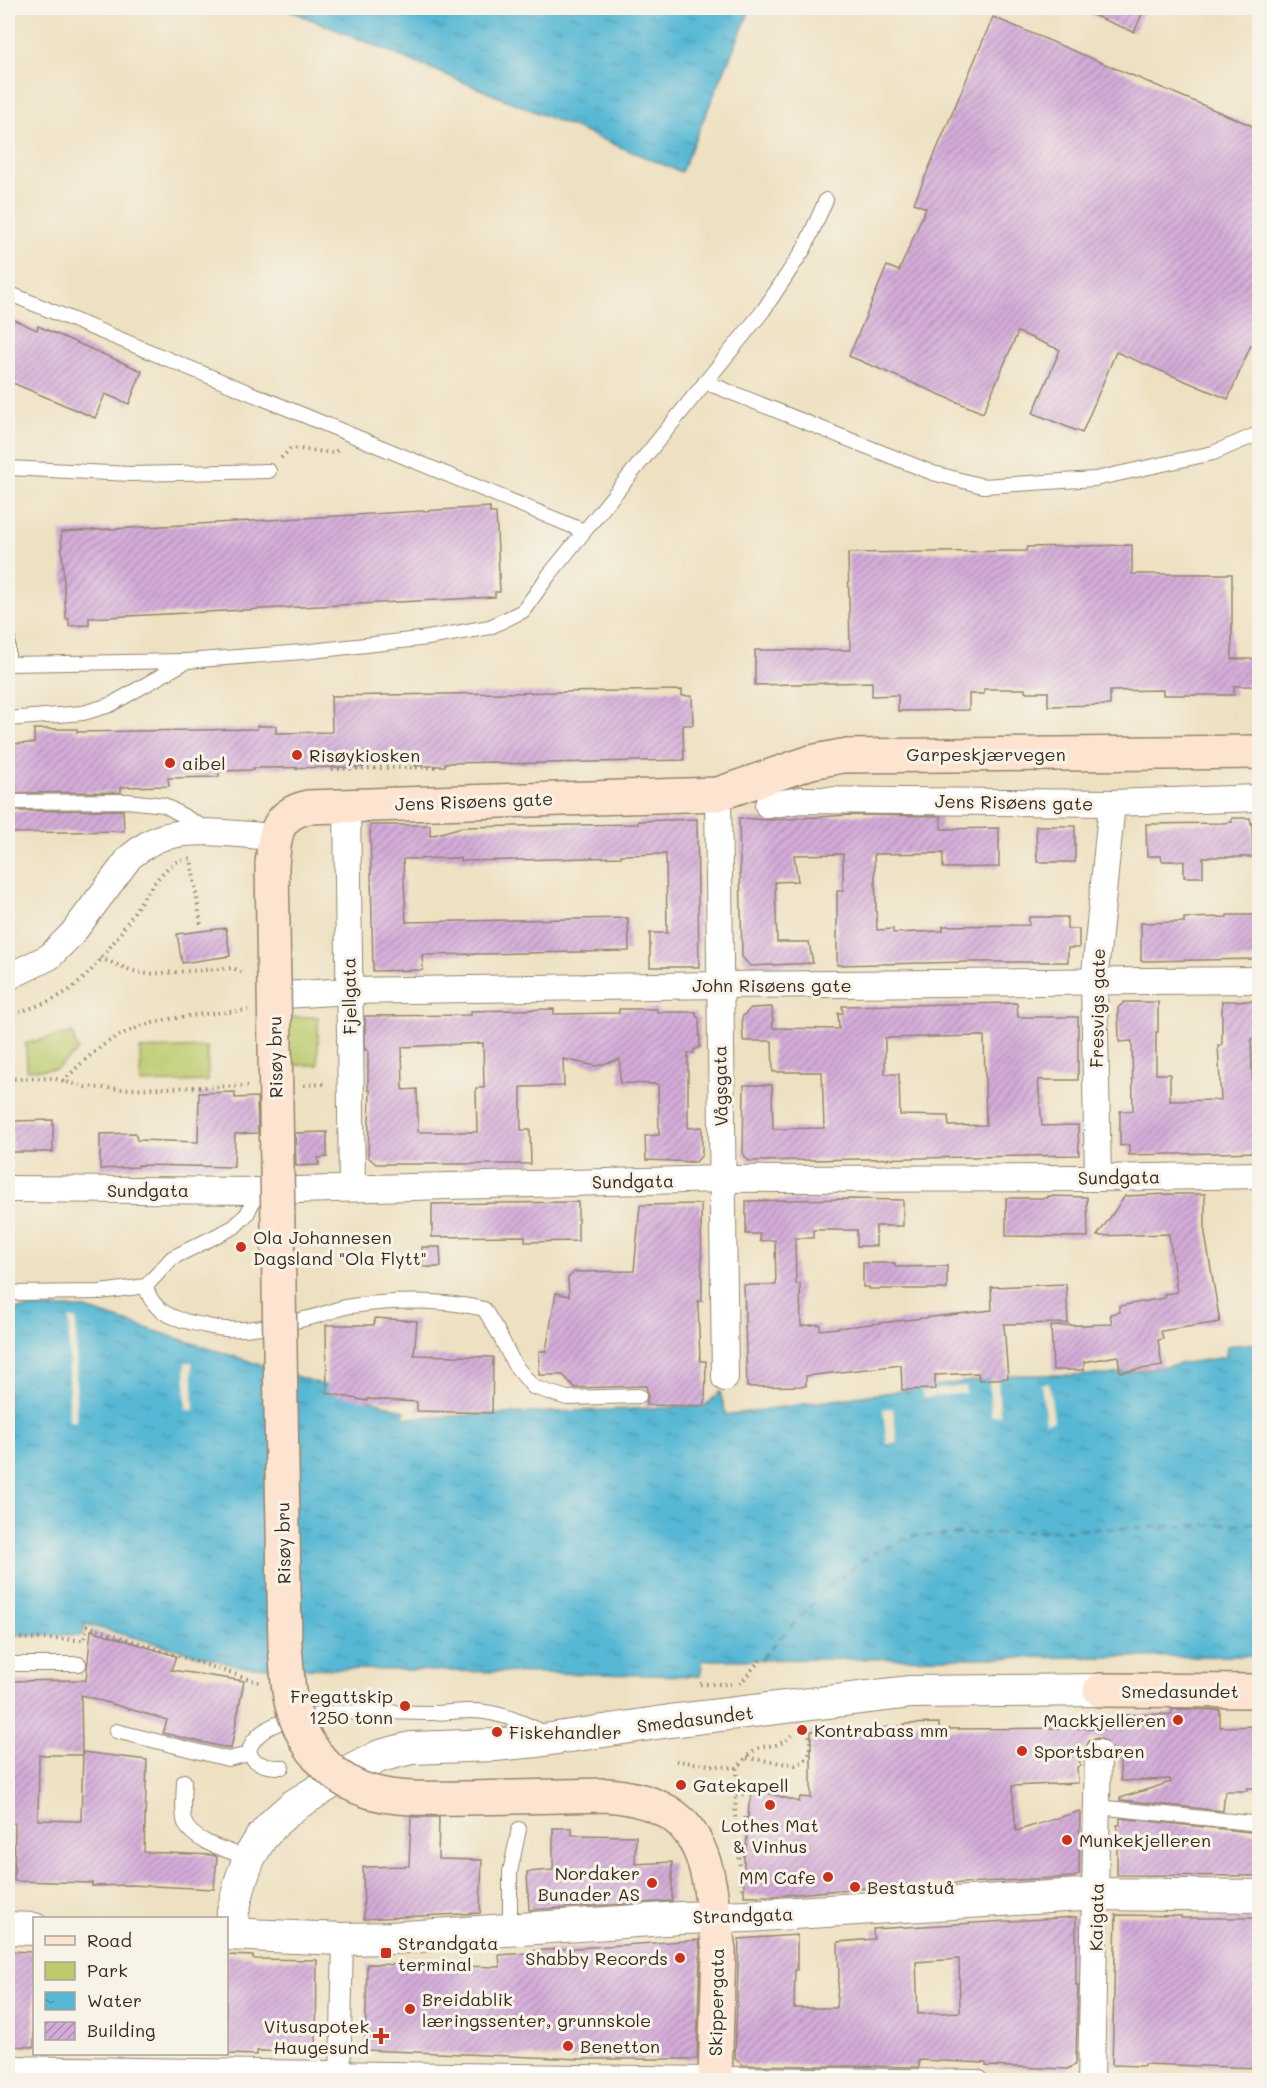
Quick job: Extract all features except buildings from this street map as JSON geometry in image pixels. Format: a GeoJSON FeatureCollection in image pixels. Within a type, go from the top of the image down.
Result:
{"type":"FeatureCollection","features":[{"type":"Feature","properties":{"kind":"main road","name":"Garpeskjærvegen"},"geometry":{"type":"LineString","coordinates":[[718,794],[811,762],[842,756],[1260,752]]}},
{"type":"Feature","properties":{"kind":"main road","name":"Jens Risøens gate"},"geometry":{"type":"LineString","coordinates":[[273,851],[278,825],[292,812],[308,807],[718,794]]}},
{"type":"Feature","properties":{"kind":"main road","name":"Risøy bru"},"geometry":{"type":"LineString","coordinates":[[273,851],[285,1648],[290,1697],[297,1722],[308,1744],[329,1769],[340,1778],[369,1792],[404,1797],[450,1798],[608,1795],[634,1797],[654,1803],[673,1814],[689,1832],[700,1848],[722,1898]]}},
{"type":"Feature","properties":{"kind":"main road","name":"Smedasundet"},"geometry":{"type":"LineString","coordinates":[[1100,1690],[1260,1691]]}},
{"type":"Feature","properties":{"kind":"main road","name":"Skippergata"},"geometry":{"type":"LineString","coordinates":[[716,2078],[722,1898]]}},
{"type":"Feature","properties":{"kind":"street","name":"Vågsgata"},"geometry":{"type":"LineString","coordinates":[[718,794],[725,1378]]}},
{"type":"Feature","properties":{"kind":"street","name":"Jens Risøens gate"},"geometry":{"type":"LineString","coordinates":[[768,805],[801,800],[1112,803],[1260,798]]}},
{"type":"Feature","properties":{"kind":"street","name":"Fresvigs gate"},"geometry":{"type":"LineString","coordinates":[[1098,1178],[1094,983],[1112,803]]}},
{"type":"Feature","properties":{"kind":"street","name":"Fjellgata"},"geometry":{"type":"LineString","coordinates":[[347,805],[352,1188]]}},
{"type":"Feature","properties":{"kind":"street"},"geometry":{"type":"LineString","coordinates":[[8,977],[49,957],[72,934],[130,857],[140,848],[167,836],[212,832],[273,851]]}},
{"type":"Feature","properties":{"kind":"street","name":"John Risøens gate"},"geometry":{"type":"LineString","coordinates":[[285,995],[348,991],[719,985],[1260,980]]}},
{"type":"Feature","properties":{"kind":"street","name":"Sundgata"},"geometry":{"type":"LineString","coordinates":[[8,1190],[258,1191],[722,1179],[1260,1175]]}},
{"type":"Feature","properties":{"kind":"street","name":"Smedasundet"},"geometry":{"type":"LineString","coordinates":[[229,1934],[241,1880],[249,1858],[261,1838],[293,1806],[380,1756],[411,1748],[495,1745],[910,1692],[1100,1690]]}},
{"type":"Feature","properties":{"kind":"street","name":"Kaigata"},"geometry":{"type":"LineString","coordinates":[[1091,2080],[1098,1752]]}},
{"type":"Feature","properties":{"kind":"street","name":"Strandgata"},"geometry":{"type":"LineString","coordinates":[[229,1934],[343,1939],[510,1931],[680,1918],[722,1898],[1096,1894],[1260,1896]]}},
{"type":"Feature","properties":{"kind":"street"},"geometry":{"type":"LineString","coordinates":[[8,1928],[33,1929]]}},
{"type":"Feature","properties":{"kind":"street"},"geometry":{"type":"LineString","coordinates":[[340,2075],[343,1939]]}},
{"type":"Feature","properties":{"kind":"street"},"geometry":{"type":"LineString","coordinates":[[8,2066],[340,2075],[977,2080]]}},
{"type":"Feature","properties":{"kind":"lane"},"geometry":{"type":"LineString","coordinates":[[8,638],[8,664],[187,661],[303,652],[428,638],[490,627],[523,611],[584,531],[769,302],[804,249],[826,200]]}},
{"type":"Feature","properties":{"kind":"lane"},"geometry":{"type":"LineString","coordinates":[[8,293],[584,531]]}},
{"type":"Feature","properties":{"kind":"lane"},"geometry":{"type":"LineString","coordinates":[[705,382],[933,473],[983,486],[1095,479],[1213,453],[1260,433]]}},
{"type":"Feature","properties":{"kind":"lane"},"geometry":{"type":"LineString","coordinates":[[8,468],[130,474],[269,471]]}},
{"type":"Feature","properties":{"kind":"lane"},"geometry":{"type":"LineString","coordinates":[[8,719],[83,713],[110,705],[187,661]]}},
{"type":"Feature","properties":{"kind":"lane"},"geometry":{"type":"LineString","coordinates":[[8,802],[127,801],[164,805],[212,832]]}},
{"type":"Feature","properties":{"kind":"lane"},"geometry":{"type":"LineString","coordinates":[[8,1293],[100,1292],[146,1286],[172,1258],[234,1227],[247,1214],[258,1191]]}},
{"type":"Feature","properties":{"kind":"lane"},"geometry":{"type":"LineString","coordinates":[[146,1286],[157,1308],[174,1319],[226,1329],[254,1327],[319,1315],[348,1306],[395,1302],[454,1302],[484,1309],[514,1364],[533,1387],[567,1398],[639,1396]]}},
{"type":"Feature","properties":{"kind":"lane"},"geometry":{"type":"LineString","coordinates":[[8,1664],[79,1664]]}},
{"type":"Feature","properties":{"kind":"lane"},"geometry":{"type":"LineString","coordinates":[[282,1767],[271,1768],[253,1759],[249,1754],[249,1746],[255,1738],[272,1724],[300,1716],[327,1713],[484,1712],[518,1720],[555,1738]]}},
{"type":"Feature","properties":{"kind":"lane"},"geometry":{"type":"LineString","coordinates":[[116,1731],[228,1759],[249,1754]]}},
{"type":"Feature","properties":{"kind":"lane"},"geometry":{"type":"LineString","coordinates":[[184,1781],[184,1823],[195,1836],[249,1858]]}},
{"type":"Feature","properties":{"kind":"lane"},"geometry":{"type":"LineString","coordinates":[[1098,1807],[1260,1824]]}},
{"type":"Feature","properties":{"kind":"lane"},"geometry":{"type":"LineString","coordinates":[[510,1931],[510,1872],[519,1829]]}},
{"type":"Feature","properties":{"kind":"path"},"geometry":{"type":"LineString","coordinates":[[269,471],[291,448],[334,453],[354,436]]}},
{"type":"Feature","properties":{"kind":"path"},"geometry":{"type":"LineString","coordinates":[[332,769],[438,767]]}},
{"type":"Feature","properties":{"kind":"path"},"geometry":{"type":"LineString","coordinates":[[8,1016],[60,996],[82,979],[163,873],[178,861],[191,859],[201,925]]}},
{"type":"Feature","properties":{"kind":"path"},"geometry":{"type":"LineString","coordinates":[[100,958],[147,974],[233,968],[285,995]]}},
{"type":"Feature","properties":{"kind":"path"},"geometry":{"type":"LineString","coordinates":[[63,1081],[104,1044],[122,1034],[184,1016],[251,1009],[285,995]]}},
{"type":"Feature","properties":{"kind":"path"},"geometry":{"type":"LineString","coordinates":[[8,1079],[53,1078],[85,1087],[122,1089],[259,1086]]}},
{"type":"Feature","properties":{"kind":"path"},"geometry":{"type":"LineString","coordinates":[[294,1085],[350,1083]]}},
{"type":"Feature","properties":{"kind":"path"},"geometry":{"type":"LineString","coordinates":[[8,1638],[84,1640],[87,1626],[264,1684]]}},
{"type":"Feature","properties":{"kind":"path"},"geometry":{"type":"LineString","coordinates":[[740,1684],[761,1659]]}},
{"type":"Feature","properties":{"kind":"path"},"geometry":{"type":"LineString","coordinates":[[747,1758],[801,1764],[808,1757],[810,1750],[809,1725]]}},
{"type":"Feature","properties":{"kind":"path"},"geometry":{"type":"LineString","coordinates":[[722,1898],[737,1835],[737,1768],[757,1748],[771,1747],[788,1739]]}},
{"type":"Feature","properties":{"kind":"path"},"geometry":{"type":"LineString","coordinates":[[676,1761],[737,1768]]}},
{"type":"Feature","properties":{"kind":"path"},"geometry":{"type":"LineString","coordinates":[[736,1795],[748,1794]]}},
{"type":"Feature","properties":{"kind":"path"},"geometry":{"type":"LineString","coordinates":[[737,1835],[744,1824],[746,1814],[752,1815]]}},
{"type":"Feature","properties":{"kind":"green space"},"geometry":{"type":"Polygon","coordinates":[[[278,1017],[318,1017],[318,1065],[278,1065],[278,1017]]]}},
{"type":"Feature","properties":{"kind":"green space"},"geometry":{"type":"Polygon","coordinates":[[[72,1033],[78,1051],[56,1069],[27,1070],[26,1043],[72,1033]]]}},
{"type":"Feature","properties":{"kind":"green space"},"geometry":{"type":"Polygon","coordinates":[[[207,1047],[208,1081],[141,1083],[140,1049],[207,1047]]]}},
{"type":"Feature","properties":{"kind":"water"},"geometry":{"type":"Polygon","coordinates":[[[284,8],[751,8],[681,172],[284,8]]]}},
{"type":"Feature","properties":{"kind":"water"},"geometry":{"type":"Polygon","coordinates":[[[28,1308],[83,1308],[405,1411],[405,1418],[705,1406],[720,1392],[726,1415],[1015,1375],[1107,1375],[1226,1357],[1227,1346],[1259,1343],[1259,1656],[703,1660],[700,1676],[242,1667],[85,1624],[83,1635],[8,1635],[8,1311],[28,1308]]]}},
{"type":"Feature","properties":{"kind":"pier"},"geometry":{"type":"Polygon","coordinates":[[[69,1319],[76,1319],[76,1421],[69,1421],[69,1319]]]}},
{"type":"Feature","properties":{"kind":"pier"},"geometry":{"type":"Polygon","coordinates":[[[185,1362],[192,1362],[194,1410],[186,1410],[185,1362]]]}},
{"type":"Feature","properties":{"kind":"pier"},"geometry":{"type":"Polygon","coordinates":[[[998,1379],[1000,1415],[991,1415],[989,1380],[998,1379]]]}},
{"type":"Feature","properties":{"kind":"pier"},"geometry":{"type":"Polygon","coordinates":[[[1049,1382],[1054,1421],[1046,1422],[1041,1384],[1049,1382]]]}},
{"type":"Feature","properties":{"kind":"pier"},"geometry":{"type":"Polygon","coordinates":[[[965,1386],[966,1393],[923,1398],[922,1391],[965,1386]]]}},
{"type":"Feature","properties":{"kind":"pier"},"geometry":{"type":"Polygon","coordinates":[[[893,1408],[897,1443],[887,1444],[883,1409],[893,1408]]]}},
{"type":"Feature","properties":{"kind":"ferry route"},"geometry":{"type":"LineString","coordinates":[[761,1659],[828,1587],[871,1554],[913,1536],[1260,1523]]}},
{"type":"Feature","properties":{"kind":"place","name":"Risøykiosken"},"geometry":{"type":"Point","coordinates":[297,755]}},
{"type":"Feature","properties":{"kind":"place","name":"aibel"},"geometry":{"type":"Point","coordinates":[170,763]}},
{"type":"Feature","properties":{"kind":"place","name":"Ola Johannesen Dagsland \"Ola Flytt\""},"geometry":{"type":"Point","coordinates":[241,1247]}},
{"type":"Feature","properties":{"kind":"place","name":"Fregattskip 1250 tonn"},"geometry":{"type":"Point","coordinates":[405,1706]}},
{"type":"Feature","properties":{"kind":"place","name":"Mackkjelleren"},"geometry":{"type":"Point","coordinates":[1178,1720]}},
{"type":"Feature","properties":{"kind":"place","name":"Kontrabass mm"},"geometry":{"type":"Point","coordinates":[802,1730]}},
{"type":"Feature","properties":{"kind":"place","name":"Fiskehandler"},"geometry":{"type":"Point","coordinates":[497,1732]}},
{"type":"Feature","properties":{"kind":"place","name":"Sportsbaren"},"geometry":{"type":"Point","coordinates":[1022,1751]}},
{"type":"Feature","properties":{"kind":"place","name":"Gatekapell"},"geometry":{"type":"Point","coordinates":[681,1785]}},
{"type":"Feature","properties":{"kind":"place","name":"Lothes Mat & Vinhus"},"geometry":{"type":"Point","coordinates":[770,1805]}},
{"type":"Feature","properties":{"kind":"place","name":"Munkekjelleren"},"geometry":{"type":"Point","coordinates":[1067,1840]}},
{"type":"Feature","properties":{"kind":"place","name":"MM Cafe"},"geometry":{"type":"Point","coordinates":[828,1877]}},
{"type":"Feature","properties":{"kind":"place","name":"Nordaker Bunader AS"},"geometry":{"type":"Point","coordinates":[652,1883]}},
{"type":"Feature","properties":{"kind":"place","name":"Bestastuå"},"geometry":{"type":"Point","coordinates":[855,1887]}},
{"type":"Feature","properties":{"kind":"place","name":"Strandgata terminal"},"geometry":{"type":"Point","coordinates":[386,1953]}},
{"type":"Feature","properties":{"kind":"place","name":"Shabby Records"},"geometry":{"type":"Point","coordinates":[680,1958]}},
{"type":"Feature","properties":{"kind":"place","name":"Breidablik læringssenter, grunnskole"},"geometry":{"type":"Point","coordinates":[410,2009]}},
{"type":"Feature","properties":{"kind":"place","name":"Vitusapotek Haugesund"},"geometry":{"type":"Point","coordinates":[381,2036]}},
{"type":"Feature","properties":{"kind":"place","name":"Benetton"},"geometry":{"type":"Point","coordinates":[568,2046]}}]}
